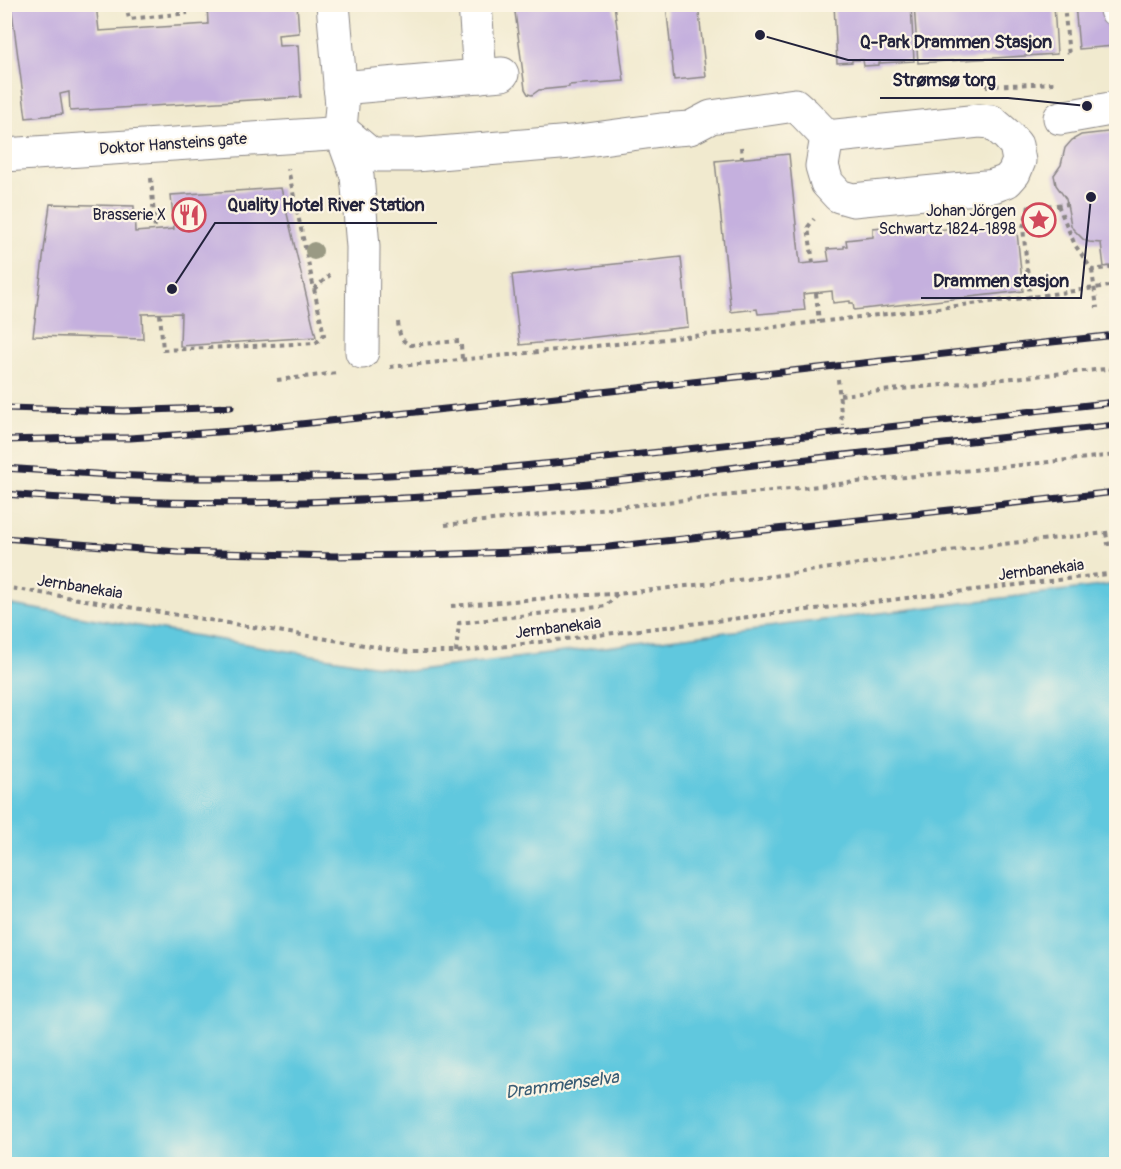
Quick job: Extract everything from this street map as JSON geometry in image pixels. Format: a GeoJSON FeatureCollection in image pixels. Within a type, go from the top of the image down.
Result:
{"type":"FeatureCollection","features":[{"type":"Feature","properties":{"kind":"street"},"geometry":{"type":"LineString","coordinates":[[333,4],[342,118],[340,129],[357,177],[363,247],[363,364]]}},
{"type":"Feature","properties":{"kind":"street"},"geometry":{"type":"LineString","coordinates":[[340,88],[491,75],[474,4]]}},
{"type":"Feature","properties":{"kind":"street"},"geometry":{"type":"LineString","coordinates":[[1116,4],[1116,10]]}},
{"type":"Feature","properties":{"kind":"street"},"geometry":{"type":"LineString","coordinates":[[340,129],[371,155],[415,155],[572,142],[690,128],[711,117],[795,105],[827,137]]}},
{"type":"Feature","properties":{"kind":"street"},"geometry":{"type":"LineString","coordinates":[[1060,118],[1116,108]]}},
{"type":"Feature","properties":{"kind":"street"},"geometry":{"type":"LineString","coordinates":[[979,121],[992,122],[1016,145],[1019,161],[1014,173],[1007,181],[993,186],[853,200],[839,196],[827,183],[822,166],[827,137],[979,121]]}},
{"type":"Feature","properties":{"kind":"street","name":"Doktor Hansteins gate"},"geometry":{"type":"LineString","coordinates":[[4,155],[330,134],[340,129]]}},
{"type":"Feature","properties":{"kind":"path"},"geometry":{"type":"LineString","coordinates":[[126,4],[129,19],[188,13]]}},
{"type":"Feature","properties":{"kind":"path"},"geometry":{"type":"LineString","coordinates":[[1064,4],[1069,56]]}},
{"type":"Feature","properties":{"kind":"path"},"geometry":{"type":"LineString","coordinates":[[160,314],[163,350],[316,343],[324,335],[288,168]]}},
{"type":"Feature","properties":{"kind":"path"},"geometry":{"type":"LineString","coordinates":[[151,178],[155,230]]}},
{"type":"Feature","properties":{"kind":"path"},"geometry":{"type":"LineString","coordinates":[[1030,297],[1023,228],[1028,207],[1068,204]]}},
{"type":"Feature","properties":{"kind":"path"},"geometry":{"type":"LineString","coordinates":[[1058,205],[1075,245],[1092,270],[1096,308]]}},
{"type":"Feature","properties":{"kind":"path"},"geometry":{"type":"LineString","coordinates":[[813,263],[808,227],[814,219]]}},
{"type":"Feature","properties":{"kind":"path"},"geometry":{"type":"LineString","coordinates":[[1092,270],[1116,267]]}},
{"type":"Feature","properties":{"kind":"path"},"geometry":{"type":"LineString","coordinates":[[277,380],[363,364],[462,359],[714,334],[1116,285]]}},
{"type":"Feature","properties":{"kind":"path"},"geometry":{"type":"LineString","coordinates":[[816,293],[819,322]]}},
{"type":"Feature","properties":{"kind":"path"},"geometry":{"type":"LineString","coordinates":[[411,345],[459,341],[462,359]]}},
{"type":"Feature","properties":{"kind":"path"},"geometry":{"type":"LineString","coordinates":[[840,395],[1116,368]]}},
{"type":"Feature","properties":{"kind":"path"},"geometry":{"type":"LineString","coordinates":[[838,380],[842,425]]}},
{"type":"Feature","properties":{"kind":"path"},"geometry":{"type":"LineString","coordinates":[[445,525],[1116,455]]}},
{"type":"Feature","properties":{"kind":"path"},"geometry":{"type":"LineString","coordinates":[[451,606],[618,594],[781,575],[993,545],[1116,532]]}},
{"type":"Feature","properties":{"kind":"path"},"geometry":{"type":"LineString","coordinates":[[1106,533],[1108,544],[1116,543]]}},
{"type":"Feature","properties":{"kind":"path","name":"Jernbanekaia"},"geometry":{"type":"LineString","coordinates":[[4,587],[408,652],[456,652],[1116,573]]}},
{"type":"Feature","properties":{"kind":"path"},"geometry":{"type":"LineString","coordinates":[[456,652],[459,623],[606,606],[618,594]]}},
{"type":"Feature","properties":{"kind":"water","name":"Drammenselva"},"geometry":{"type":"Polygon","coordinates":[[[1116,584],[1116,1164],[5,1164],[5,604],[409,671],[1116,584]]]}},
{"type":"Feature","properties":{"kind":"building"},"geometry":{"type":"Polygon","coordinates":[[[11,4],[96,4],[99,31],[208,24],[207,4],[297,4],[299,33],[278,35],[279,46],[298,45],[301,97],[70,111],[69,92],[60,94],[63,114],[26,118],[11,4]]]}},
{"type":"Feature","properties":{"kind":"building"},"geometry":{"type":"Polygon","coordinates":[[[514,4],[614,4],[624,81],[569,85],[569,87],[539,90],[532,95],[528,94],[525,89],[514,4]]]}},
{"type":"Feature","properties":{"kind":"building"},"geometry":{"type":"Polygon","coordinates":[[[666,4],[698,4],[706,77],[674,80],[666,4]]]}},
{"type":"Feature","properties":{"kind":"building"},"geometry":{"type":"Polygon","coordinates":[[[834,4],[911,4],[914,61],[864,66],[863,60],[837,63],[834,4]]]}},
{"type":"Feature","properties":{"kind":"building"},"geometry":{"type":"Polygon","coordinates":[[[914,4],[1054,4],[1057,54],[918,63],[914,4]]]}},
{"type":"Feature","properties":{"kind":"building"},"geometry":{"type":"Polygon","coordinates":[[[1075,4],[1110,4],[1114,46],[1079,49],[1075,4]]]}},
{"type":"Feature","properties":{"kind":"building"},"geometry":{"type":"Polygon","coordinates":[[[1116,131],[1116,265],[1104,267],[1101,243],[1084,240],[1073,229],[1066,199],[1056,185],[1054,175],[1061,165],[1065,148],[1072,140],[1081,135],[1116,131]]]}},
{"type":"Feature","properties":{"kind":"building"},"geometry":{"type":"Polygon","coordinates":[[[789,154],[800,264],[829,261],[827,249],[844,248],[847,246],[846,240],[873,237],[873,228],[905,225],[906,233],[1016,222],[1023,291],[854,310],[853,303],[850,301],[833,303],[832,291],[803,294],[805,310],[758,314],[757,309],[731,312],[715,161],[789,154]]]}},
{"type":"Feature","properties":{"kind":"building"},"geometry":{"type":"Polygon","coordinates":[[[281,188],[316,337],[180,346],[181,313],[142,314],[143,339],[33,336],[50,204],[134,206],[135,232],[174,229],[171,195],[281,188]]]}},
{"type":"Feature","properties":{"kind":"building"},"geometry":{"type":"Polygon","coordinates":[[[681,257],[688,327],[520,345],[512,275],[681,257]]]}},
{"type":"Feature","properties":{"kind":"railway"},"geometry":{"type":"LineString","coordinates":[[4,440],[130,438],[232,431],[1116,335]]}},
{"type":"Feature","properties":{"kind":"railway"},"geometry":{"type":"LineString","coordinates":[[4,468],[188,478],[370,476],[481,470],[1116,402]]}},
{"type":"Feature","properties":{"kind":"railway"},"geometry":{"type":"LineString","coordinates":[[4,408],[124,411],[231,407]]}},
{"type":"Feature","properties":{"kind":"railway"},"geometry":{"type":"LineString","coordinates":[[4,494],[183,503],[302,502],[421,497],[618,481],[1116,425]]}},
{"type":"Feature","properties":{"kind":"railway"},"geometry":{"type":"LineString","coordinates":[[4,538],[178,552],[334,556],[513,552],[609,547],[1116,492]]}},
{"type":"Feature","properties":{"kind":"place","name":"Q-Park Drammen Stasjon"},"geometry":{"type":"Point","coordinates":[760,35]}},
{"type":"Feature","properties":{"kind":"place","name":"Strømsø torg"},"geometry":{"type":"Point","coordinates":[1087,106]}},
{"type":"Feature","properties":{"kind":"place","name":"Drammen stasjon"},"geometry":{"type":"Point","coordinates":[1091,197]}},
{"type":"Feature","properties":{"kind":"place","name":"Brasserie X"},"geometry":{"type":"Point","coordinates":[189,215]}},
{"type":"Feature","properties":{"kind":"place","name":"Johan Jörgen Schwartz 1824-1898"},"geometry":{"type":"Point","coordinates":[1039,220]}},
{"type":"Feature","properties":{"kind":"place","name":"Quality Hotel River Station"},"geometry":{"type":"Point","coordinates":[172,289]}}]}
